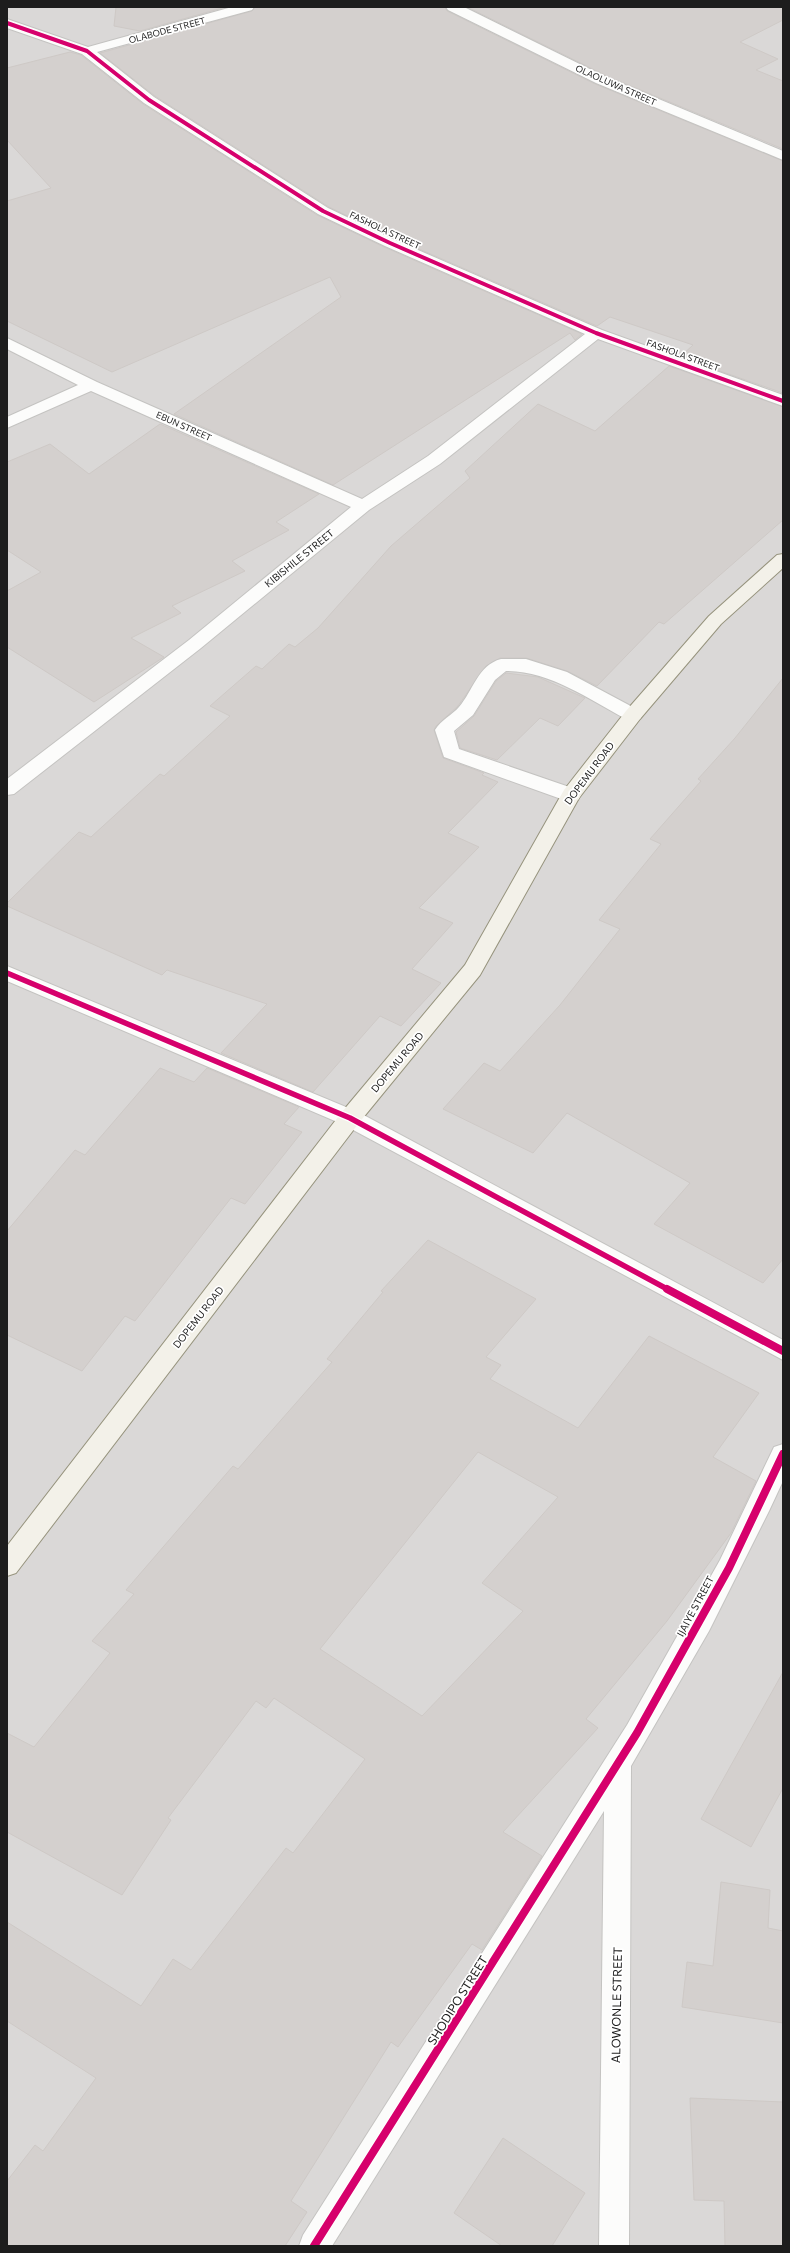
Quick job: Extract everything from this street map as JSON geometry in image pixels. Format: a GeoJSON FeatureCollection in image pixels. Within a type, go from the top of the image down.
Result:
{"type":"FeatureCollection","features":[{"type":"Feature","properties":{"kind":"main road","name":"DOPEMU ROAD"},"geometry":{"type":"LineString","coordinates":[[7,1565],[350,1118],[473,970],[571,795],[633,715],[715,620],[783,559]]}},
{"type":"Feature","properties":{"kind":"street","name":"OLABODE STREET"},"geometry":{"type":"LineString","coordinates":[[87,51],[247,7]]}},
{"type":"Feature","properties":{"kind":"street","name":"OLAOLUWA STREET"},"geometry":{"type":"LineString","coordinates":[[453,7],[601,80],[783,156]]}},
{"type":"Feature","properties":{"kind":"street","name":"FASHOLA STREET"},"geometry":{"type":"LineString","coordinates":[[7,24],[87,51],[149,100],[323,211],[390,243],[596,333],[783,401]]}},
{"type":"Feature","properties":{"kind":"street","name":"KIBISHILE STREET"},"geometry":{"type":"LineString","coordinates":[[7,789],[195,644],[363,506],[434,460],[596,333]]}},
{"type":"Feature","properties":{"kind":"street","name":"EBUN STREET"},"geometry":{"type":"LineString","coordinates":[[7,343],[90,385],[363,506]]}},
{"type":"Feature","properties":{"kind":"street"},"geometry":{"type":"LineString","coordinates":[[7,423],[90,385]]}},
{"type":"Feature","properties":{"kind":"street"},"geometry":{"type":"LineString","coordinates":[[571,795],[451,753],[444,730],[466,711],[488,676],[501,665],[526,665],[560,676],[633,715]]}},
{"type":"Feature","properties":{"kind":"street"},"geometry":{"type":"LineString","coordinates":[[7,973],[350,1118],[783,1351]]}},
{"type":"Feature","properties":{"kind":"street","name":"IJAIYE STREET"},"geometry":{"type":"LineString","coordinates":[[618,1765],[668,1680],[757,1512],[783,1454]]}},
{"type":"Feature","properties":{"kind":"street","name":"SHODIPO STREET"},"geometry":{"type":"LineString","coordinates":[[314,2246],[618,1765]]}},
{"type":"Feature","properties":{"kind":"street","name":"ALOWONLE STREET"},"geometry":{"type":"LineString","coordinates":[[614,2246],[618,1765]]}},
{"type":"Feature","properties":{"kind":"shaded area"},"geometry":{"type":"Polygon","coordinates":[[[7,7],[783,7],[783,2246],[7,2246],[7,7]]]}},
{"type":"Feature","properties":{"kind":"building"},"geometry":{"type":"Polygon","coordinates":[[[116,7],[226,7],[140,31],[114,26],[116,7]]]}},
{"type":"Feature","properties":{"kind":"building"},"geometry":{"type":"Polygon","coordinates":[[[255,7],[445,7],[447,11],[595,84],[783,161],[783,393],[680,357],[693,345],[610,317],[597,326],[396,239],[329,207],[155,96],[100,53],[252,11],[255,7]]]}},
{"type":"Feature","properties":{"kind":"building"},"geometry":{"type":"Polygon","coordinates":[[[467,7],[783,7],[783,20],[740,42],[778,59],[756,70],[783,81],[783,149],[607,76],[467,7]]]}},
{"type":"Feature","properties":{"kind":"building"},"geometry":{"type":"Polygon","coordinates":[[[70,52],[81,55],[143,104],[317,215],[384,247],[582,334],[575,340],[570,333],[333,485],[174,414],[341,297],[330,277],[112,372],[7,321],[7,201],[51,188],[7,140],[7,68],[70,52]]]}},
{"type":"Feature","properties":{"kind":"building"},"geometry":{"type":"Polygon","coordinates":[[[669,366],[783,407],[783,520],[664,624],[659,622],[597,686],[567,671],[526,658],[500,658],[486,666],[458,706],[436,726],[434,730],[443,758],[484,773],[482,775],[498,782],[448,833],[479,847],[419,908],[453,923],[412,969],[441,983],[401,1026],[380,1016],[313,1092],[221,1053],[267,1004],[167,970],[162,975],[7,906],[7,903],[79,832],[91,837],[160,774],[164,776],[230,716],[210,706],[256,666],[262,669],[289,644],[295,647],[318,628],[391,546],[470,478],[465,471],[538,404],[595,431],[669,366]]]}},
{"type":"Feature","properties":{"kind":"building"},"geometry":{"type":"Polygon","coordinates":[[[160,424],[319,494],[276,522],[289,530],[232,561],[245,571],[172,606],[181,613],[131,638],[164,657],[94,702],[7,647],[7,591],[41,572],[7,550],[7,462],[50,444],[89,474],[160,424]]]}},
{"type":"Feature","properties":{"kind":"building"},"geometry":{"type":"Polygon","coordinates":[[[506,673],[538,677],[585,698],[558,726],[540,718],[497,760],[460,748],[456,732],[474,716],[496,681],[506,673]]]}},
{"type":"Feature","properties":{"kind":"building"},"geometry":{"type":"Polygon","coordinates":[[[783,678],[783,1259],[763,1283],[654,1224],[690,1183],[567,1113],[533,1153],[443,1109],[484,1063],[500,1071],[560,1005],[620,929],[599,920],[661,844],[650,839],[701,781],[698,779],[735,738],[783,678]]]}},
{"type":"Feature","properties":{"kind":"building"},"geometry":{"type":"Polygon","coordinates":[[[160,1068],[194,1082],[207,1068],[299,1107],[284,1124],[302,1132],[245,1204],[231,1198],[135,1321],[125,1316],[82,1371],[7,1335],[7,1231],[75,1150],[85,1155],[160,1068]]]}},
{"type":"Feature","properties":{"kind":"building"},"geometry":{"type":"Polygon","coordinates":[[[428,1240],[536,1299],[486,1357],[501,1365],[490,1379],[578,1428],[649,1336],[759,1393],[713,1457],[756,1481],[731,1533],[667,1621],[586,1719],[598,1728],[503,1832],[542,1856],[482,1950],[472,1944],[398,2047],[391,2042],[291,2201],[307,2212],[285,2246],[7,2246],[7,2181],[35,2145],[43,2151],[96,2078],[7,2021],[7,1922],[141,2006],[173,1959],[191,1970],[286,1848],[293,1853],[365,1759],[274,1698],[266,1708],[256,1701],[168,1818],[171,1820],[122,1895],[7,1832],[7,1733],[34,1747],[110,1653],[92,1641],[134,1594],[126,1590],[233,1466],[238,1469],[332,1362],[327,1359],[383,1292],[381,1291],[428,1240]],[[478,1452],[320,1649],[422,1716],[523,1611],[482,1583],[558,1497],[478,1452]]]}},
{"type":"Feature","properties":{"kind":"building"},"geometry":{"type":"Polygon","coordinates":[[[783,1672],[783,1788],[751,1847],[701,1819],[783,1672]]]}},
{"type":"Feature","properties":{"kind":"building"},"geometry":{"type":"Polygon","coordinates":[[[721,1882],[770,1890],[768,1928],[783,1931],[783,2023],[682,2007],[687,1962],[713,1966],[721,1882]]]}},
{"type":"Feature","properties":{"kind":"building"},"geometry":{"type":"Polygon","coordinates":[[[690,2098],[783,2102],[783,2246],[725,2246],[724,2201],[694,2200],[690,2098]]]}},
{"type":"Feature","properties":{"kind":"building"},"geometry":{"type":"Polygon","coordinates":[[[503,2138],[585,2193],[552,2246],[502,2246],[454,2213],[503,2138]]]}},
{"type":"Feature","properties":{"kind":"cycle path"},"geometry":{"type":"LineString","coordinates":[[7,23],[87,51],[149,100],[323,211],[390,243],[596,333],[783,401]]}},
{"type":"Feature","properties":{"kind":"cycle path"},"geometry":{"type":"LineString","coordinates":[[7,973],[350,1118],[783,1351]]}},
{"type":"Feature","properties":{"kind":"cycle path"},"geometry":{"type":"LineString","coordinates":[[314,2246],[571,1841],[637,1733],[729,1568],[783,1454]]}}]}
